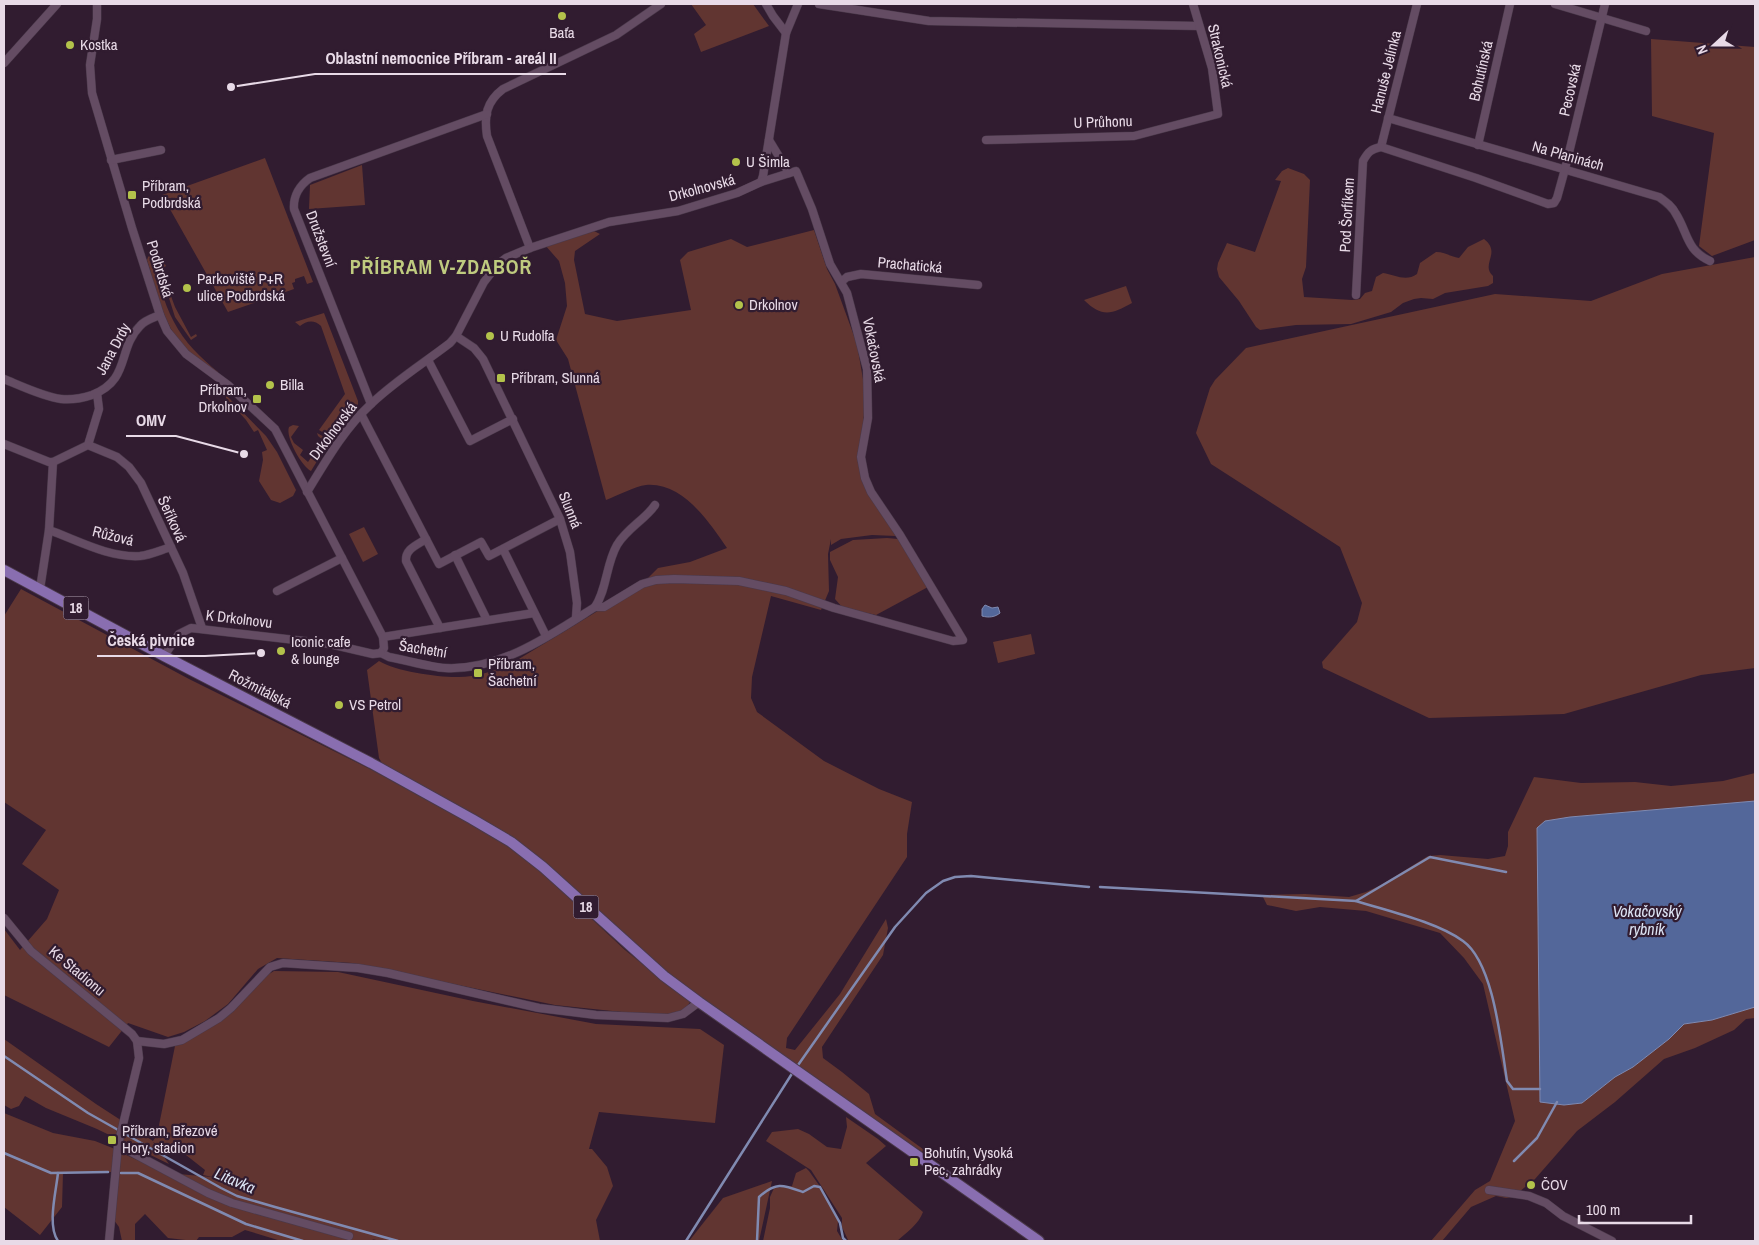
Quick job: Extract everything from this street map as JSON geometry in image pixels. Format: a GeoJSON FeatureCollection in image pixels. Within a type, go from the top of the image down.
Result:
{"type":"FeatureCollection","features":[{"type":"Feature","properties":{"kind":"main road","name":"Rožmitálská"},"geometry":{"type":"LineString","coordinates":[[4,570],[164,656],[371,763],[511,842],[543,867],[664,976],[698,1002]]}},
{"type":"Feature","properties":{"kind":"main road","name":"18"},"geometry":{"type":"LineString","coordinates":[[698,1002],[1039,1241]]}},
{"type":"Feature","properties":{"kind":"street","name":"Podbrdská"},"geometry":{"type":"LineString","coordinates":[[97,4],[97,19],[90,65],[90,77],[96,110],[160,316],[167,330],[186,354],[228,385],[275,429],[307,492]]}},
{"type":"Feature","properties":{"kind":"street"},"geometry":{"type":"LineString","coordinates":[[530,248],[487,136],[485,124],[489,103],[503,89],[616,35],[661,4]]}},
{"type":"Feature","properties":{"kind":"street"},"geometry":{"type":"LineString","coordinates":[[766,4],[786,33]]}},
{"type":"Feature","properties":{"kind":"street"},"geometry":{"type":"LineString","coordinates":[[793,172],[761,182],[786,33],[798,4]]}},
{"type":"Feature","properties":{"kind":"street"},"geometry":{"type":"LineString","coordinates":[[819,4],[929,21],[1199,26]]}},
{"type":"Feature","properties":{"kind":"street","name":"Strakonická"},"geometry":{"type":"LineString","coordinates":[[1193,4],[1212,68],[1218,114]]}},
{"type":"Feature","properties":{"kind":"street","name":"Hanuše Jelínka"},"geometry":{"type":"LineString","coordinates":[[1381,147],[1417,4]]}},
{"type":"Feature","properties":{"kind":"street","name":"Bohutínská"},"geometry":{"type":"LineString","coordinates":[[1478,145],[1510,4]]}},
{"type":"Feature","properties":{"kind":"street"},"geometry":{"type":"LineString","coordinates":[[1555,4],[1646,31]]}},
{"type":"Feature","properties":{"kind":"street","name":"Pecovská"},"geometry":{"type":"LineString","coordinates":[[1381,147],[1548,204],[1554,203],[1565,169],[1605,4]]}},
{"type":"Feature","properties":{"kind":"street"},"geometry":{"type":"LineString","coordinates":[[4,63],[52,5]]}},
{"type":"Feature","properties":{"kind":"street","name":"Družstevní"},"geometry":{"type":"LineString","coordinates":[[371,404],[294,209],[296,194],[301,186],[310,178],[487,114]]}},
{"type":"Feature","properties":{"kind":"street","name":"U Průhonu"},"geometry":{"type":"LineString","coordinates":[[986,140],[1134,136],[1218,114]]}},
{"type":"Feature","properties":{"kind":"street","name":"Na Planinách"},"geometry":{"type":"LineString","coordinates":[[1388,118],[1659,197],[1670,204],[1689,243],[1700,256],[1710,261]]}},
{"type":"Feature","properties":{"kind":"street","name":"Vokačovská"},"geometry":{"type":"LineString","coordinates":[[595,607],[604,607],[642,584],[656,580],[739,581],[786,590],[834,608],[953,641],[963,640],[900,535],[871,492],[862,466],[861,457],[868,418],[867,369],[847,293],[830,264],[812,209],[793,172],[769,140]]}},
{"type":"Feature","properties":{"kind":"street","name":"Pod Šorfíkem"},"geometry":{"type":"LineString","coordinates":[[1356,295],[1363,161],[1368,152],[1374,148],[1381,147]]}},
{"type":"Feature","properties":{"kind":"street"},"geometry":{"type":"LineString","coordinates":[[111,160],[161,150]]}},
{"type":"Feature","properties":{"kind":"street","name":"Drkolnovská"},"geometry":{"type":"LineString","coordinates":[[307,492],[341,439],[361,414],[371,404],[450,343],[456,336],[491,272],[506,258],[530,248],[609,222],[678,211],[747,190],[761,182]]}},
{"type":"Feature","properties":{"kind":"street","name":"Prachatická"},"geometry":{"type":"LineString","coordinates":[[841,282],[847,277],[861,274],[978,285]]}},
{"type":"Feature","properties":{"kind":"street","name":"Jana Drdy"},"geometry":{"type":"LineString","coordinates":[[4,379],[61,399],[87,397],[97,393],[110,384],[120,370],[136,331],[142,324],[160,316]]}},
{"type":"Feature","properties":{"kind":"street","name":"Slunná"},"geometry":{"type":"LineString","coordinates":[[456,336],[474,348],[483,359],[560,519],[570,552],[577,603],[576,617]]}},
{"type":"Feature","properties":{"kind":"street"},"geometry":{"type":"LineString","coordinates":[[428,360],[470,440],[513,419]]}},
{"type":"Feature","properties":{"kind":"street"},"geometry":{"type":"LineString","coordinates":[[4,444],[54,462],[88,446],[99,409],[97,393]]}},
{"type":"Feature","properties":{"kind":"street"},"geometry":{"type":"LineString","coordinates":[[361,414],[438,564],[481,542],[489,556],[560,519]]}},
{"type":"Feature","properties":{"kind":"street","name":"Šeříková"},"geometry":{"type":"LineString","coordinates":[[88,446],[117,457],[129,467],[141,483],[183,573],[202,628]]}},
{"type":"Feature","properties":{"kind":"street"},"geometry":{"type":"LineString","coordinates":[[40,589],[49,530],[54,462]]}},
{"type":"Feature","properties":{"kind":"street"},"geometry":{"type":"LineString","coordinates":[[307,492],[383,637],[384,648],[381,653]]}},
{"type":"Feature","properties":{"kind":"street"},"geometry":{"type":"LineString","coordinates":[[595,607],[599,601],[610,558],[618,544],[624,534],[655,505]]}},
{"type":"Feature","properties":{"kind":"street","name":"Růžová"},"geometry":{"type":"LineString","coordinates":[[49,530],[104,551],[131,556],[147,554],[171,547]]}},
{"type":"Feature","properties":{"kind":"street","name":"Šachetní"},"geometry":{"type":"LineString","coordinates":[[426,539],[409,550],[405,555],[406,561],[440,628]]}},
{"type":"Feature","properties":{"kind":"street"},"geometry":{"type":"LineString","coordinates":[[503,549],[546,636]]}},
{"type":"Feature","properties":{"kind":"street"},"geometry":{"type":"LineString","coordinates":[[455,555],[487,620]]}},
{"type":"Feature","properties":{"kind":"street"},"geometry":{"type":"LineString","coordinates":[[277,591],[342,558]]}},
{"type":"Feature","properties":{"kind":"street","name":"Šachetní"},"geometry":{"type":"LineString","coordinates":[[381,653],[389,657],[445,668],[476,666],[511,655],[573,622],[576,617],[595,607]]}},
{"type":"Feature","properties":{"kind":"street","name":"Šachetní"},"geometry":{"type":"LineString","coordinates":[[383,637],[534,613]]}},
{"type":"Feature","properties":{"kind":"street","name":"K Drkolnovu"},"geometry":{"type":"LineString","coordinates":[[164,656],[179,634],[191,628],[330,644],[373,654],[381,653]]}},
{"type":"Feature","properties":{"kind":"street","name":"Ke Stadionu"},"geometry":{"type":"LineString","coordinates":[[4,918],[31,951],[132,1034],[137,1041]]}},
{"type":"Feature","properties":{"kind":"street"},"geometry":{"type":"LineString","coordinates":[[109,1241],[118,1142],[139,1058],[137,1041],[164,1044],[182,1040],[219,1018],[270,967],[283,963],[358,968],[388,973],[538,1008],[596,1015],[668,1018],[682,1014],[698,1002]]}},
{"type":"Feature","properties":{"kind":"street"},"geometry":{"type":"LineString","coordinates":[[118,1142],[208,1193],[232,1203],[349,1236]]}},
{"type":"Feature","properties":{"kind":"street"},"geometry":{"type":"LineString","coordinates":[[1489,1190],[1529,1196],[1546,1203],[1563,1216],[1612,1241]]}},
{"type":"Feature","properties":{"kind":"shaded area"},"geometry":{"type":"Polygon","coordinates":[[[691,4],[753,4],[769,26],[701,52],[694,34],[706,25],[691,4]]]}},
{"type":"Feature","properties":{"kind":"shaded area"},"geometry":{"type":"Polygon","coordinates":[[[1651,39],[1755,47],[1755,240],[1712,256],[1699,246],[1714,133],[1652,116],[1651,39]]]}},
{"type":"Feature","properties":{"kind":"shaded area"},"geometry":{"type":"Polygon","coordinates":[[[265,158],[313,282],[307,284],[304,276],[295,279],[295,282],[292,283],[294,289],[228,312],[162,195],[265,158]]]}},
{"type":"Feature","properties":{"kind":"shaded area"},"geometry":{"type":"Polygon","coordinates":[[[362,165],[365,205],[309,209],[310,185],[362,165]]]}},
{"type":"Feature","properties":{"kind":"shaded area"},"geometry":{"type":"Polygon","coordinates":[[[1288,168],[1304,174],[1310,180],[1306,267],[1302,279],[1304,297],[1360,299],[1365,293],[1372,291],[1376,277],[1383,273],[1409,278],[1417,274],[1420,263],[1436,252],[1459,258],[1468,247],[1484,239],[1491,249],[1489,267],[1493,276],[1493,283],[1488,286],[1445,293],[1433,299],[1414,299],[1403,303],[1391,312],[1351,324],[1296,325],[1260,330],[1219,277],[1218,263],[1227,243],[1255,252],[1281,181],[1275,180],[1282,171],[1288,168]]]}},
{"type":"Feature","properties":{"kind":"shaded area"},"geometry":{"type":"Polygon","coordinates":[[[590,229],[600,234],[575,251],[574,260],[585,314],[617,321],[691,310],[680,260],[688,252],[731,239],[747,247],[814,230],[827,269],[835,284],[857,344],[866,397],[860,451],[860,476],[862,476],[896,536],[872,535],[841,539],[831,545],[831,539],[828,554],[829,591],[821,610],[771,596],[752,677],[751,698],[757,712],[824,761],[879,789],[912,802],[907,834],[907,857],[787,1038],[786,1048],[795,1050],[840,994],[886,919],[888,928],[883,955],[822,1047],[823,1058],[869,1094],[875,1114],[942,1163],[901,1139],[672,977],[516,841],[494,826],[384,767],[379,758],[367,670],[379,661],[395,668],[427,675],[448,677],[483,674],[497,670],[509,665],[642,584],[658,568],[690,562],[727,548],[694,506],[672,490],[646,485],[631,489],[606,500],[568,359],[556,340],[567,306],[565,283],[559,261],[545,245],[590,229]]]}},
{"type":"Feature","properties":{"kind":"shaded area"},"geometry":{"type":"Polygon","coordinates":[[[159,253],[166,266],[161,269],[175,307],[191,337],[196,334],[197,336],[191,340],[175,317],[155,254],[159,253]]]}},
{"type":"Feature","properties":{"kind":"shaded area"},"geometry":{"type":"Polygon","coordinates":[[[150,255],[170,314],[178,329],[193,349],[217,373],[195,357],[176,337],[166,319],[159,300],[147,260],[150,255]]]}},
{"type":"Feature","properties":{"kind":"shaded area"},"geometry":{"type":"Polygon","coordinates":[[[1755,257],[1755,668],[1701,675],[1564,714],[1429,718],[1323,668],[1322,662],[1357,622],[1362,603],[1340,547],[1211,464],[1196,433],[1210,388],[1215,380],[1246,348],[1495,294],[1591,301],[1662,274],[1755,257]]]}},
{"type":"Feature","properties":{"kind":"shaded area"},"geometry":{"type":"Polygon","coordinates":[[[1126,286],[1132,303],[1113,312],[1096,310],[1084,300],[1126,286]]]}},
{"type":"Feature","properties":{"kind":"shaded area"},"geometry":{"type":"Polygon","coordinates":[[[324,313],[358,401],[358,406],[332,438],[319,430],[345,394],[321,326],[316,322],[310,322],[300,326],[295,322],[324,313]]]}},
{"type":"Feature","properties":{"kind":"shaded area"},"geometry":{"type":"Polygon","coordinates":[[[226,395],[266,436],[277,452],[296,490],[293,496],[280,503],[271,500],[259,481],[263,460],[262,452],[267,450],[258,430],[254,432],[226,398],[226,395]]]}},
{"type":"Feature","properties":{"kind":"shaded area"},"geometry":{"type":"Polygon","coordinates":[[[293,425],[299,426],[291,437],[294,443],[303,450],[300,455],[308,462],[323,440],[317,433],[330,440],[311,471],[303,464],[289,438],[289,427],[293,425]]]}},
{"type":"Feature","properties":{"kind":"shaded area"},"geometry":{"type":"Polygon","coordinates":[[[364,527],[378,554],[363,562],[349,534],[364,527]]]}},
{"type":"Feature","properties":{"kind":"shaded area"},"geometry":{"type":"Polygon","coordinates":[[[898,539],[928,587],[876,615],[843,608],[835,599],[838,577],[830,560],[830,552],[853,540],[898,539]]]}},
{"type":"Feature","properties":{"kind":"shaded area"},"geometry":{"type":"Polygon","coordinates":[[[21,589],[189,679],[372,770],[505,843],[534,865],[625,950],[690,1002],[681,1011],[660,1016],[555,1005],[352,963],[277,958],[258,969],[228,1004],[205,1021],[184,1032],[168,1037],[128,1023],[109,1047],[4,995],[4,929],[20,950],[47,919],[59,890],[22,864],[46,830],[4,802],[4,616],[21,589]]]}},
{"type":"Feature","properties":{"kind":"shaded area"},"geometry":{"type":"Polygon","coordinates":[[[1031,634],[1035,654],[998,663],[993,642],[1031,634]]]}},
{"type":"Feature","properties":{"kind":"shaded area"},"geometry":{"type":"Polygon","coordinates":[[[1755,773],[1755,801],[1570,817],[1537,828],[1540,1102],[1564,1105],[1582,1103],[1615,1077],[1633,1067],[1669,1039],[1684,1024],[1712,1020],[1755,1007],[1755,1018],[1746,1019],[1734,1030],[1695,1048],[1664,1059],[1615,1102],[1577,1131],[1535,1179],[1513,1197],[1496,1196],[1471,1207],[1442,1241],[1431,1241],[1475,1190],[1490,1181],[1515,1121],[1483,984],[1464,958],[1440,933],[1366,911],[1320,907],[1296,911],[1267,905],[1262,895],[1305,894],[1349,897],[1381,885],[1428,856],[1440,855],[1488,859],[1505,856],[1508,846],[1508,832],[1534,777],[1581,783],[1635,782],[1671,786],[1723,781],[1755,773]]]}},
{"type":"Feature","properties":{"kind":"shaded area"},"geometry":{"type":"Polygon","coordinates":[[[274,971],[338,972],[473,1001],[596,1024],[700,1029],[724,1045],[715,1123],[599,1112],[589,1149],[592,1149],[607,1167],[613,1186],[596,1220],[600,1241],[380,1241],[372,1239],[375,1241],[281,1241],[245,1230],[232,1237],[199,1237],[194,1241],[168,1238],[145,1214],[135,1224],[135,1241],[122,1241],[119,1227],[111,1216],[117,1151],[167,1173],[212,1177],[203,1175],[205,1170],[172,1144],[168,1151],[153,1142],[169,1164],[97,1129],[46,1108],[25,1096],[19,1106],[11,1109],[4,1105],[4,1039],[96,1104],[153,1141],[157,1135],[175,1046],[204,1031],[232,1012],[262,979],[274,971]]]}},
{"type":"Feature","properties":{"kind":"shaded area"},"geometry":{"type":"Polygon","coordinates":[[[4,1113],[53,1133],[95,1141],[115,1149],[113,1172],[63,1173],[62,1207],[40,1235],[4,1207],[4,1113]]]}},
{"type":"Feature","properties":{"kind":"shaded area"},"geometry":{"type":"Polygon","coordinates":[[[846,1117],[886,1146],[866,1163],[923,1212],[915,1224],[897,1241],[848,1240],[842,1227],[842,1218],[811,1170],[766,1141],[772,1132],[798,1129],[809,1134],[827,1147],[841,1149],[847,1127],[846,1117]]]}},
{"type":"Feature","properties":{"kind":"shaded area"},"geometry":{"type":"Polygon","coordinates":[[[806,1168],[821,1188],[838,1221],[837,1231],[843,1241],[763,1241],[770,1208],[770,1197],[774,1188],[792,1186],[796,1173],[806,1168]]]}},
{"type":"Feature","properties":{"kind":"shaded area"},"geometry":{"type":"Polygon","coordinates":[[[772,1181],[759,1241],[689,1241],[723,1198],[772,1181]]]}},
{"type":"Feature","properties":{"kind":"water"},"geometry":{"type":"Polygon","coordinates":[[[985,605],[992,608],[998,607],[1000,613],[992,617],[982,616],[982,609],[985,605]]]}},
{"type":"Feature","properties":{"kind":"water","name":"Vokačovský rybník"},"geometry":{"type":"Polygon","coordinates":[[[1755,801],[1755,1007],[1712,1020],[1684,1024],[1669,1039],[1633,1067],[1615,1077],[1582,1103],[1564,1105],[1540,1102],[1537,828],[1545,821],[1570,817],[1755,801]]]}},
{"type":"Feature","properties":{"kind":"waterway"},"geometry":{"type":"LineString","coordinates":[[1100,887],[1356,901],[1430,857],[1506,872]]}},
{"type":"Feature","properties":{"kind":"waterway"},"geometry":{"type":"LineString","coordinates":[[796,1068],[895,927],[926,893],[943,881],[955,877],[971,876],[1089,887]]}},
{"type":"Feature","properties":{"kind":"waterway"},"geometry":{"type":"LineString","coordinates":[[1356,901],[1440,928],[1463,941],[1474,952],[1489,985],[1499,1026],[1507,1081],[1513,1089],[1540,1089]]}},
{"type":"Feature","properties":{"kind":"waterway","name":"Litavka"},"geometry":{"type":"LineString","coordinates":[[4,1056],[88,1113],[237,1196],[398,1241]]}},
{"type":"Feature","properties":{"kind":"waterway"},"geometry":{"type":"LineString","coordinates":[[686,1241],[793,1072]]}},
{"type":"Feature","properties":{"kind":"waterway"},"geometry":{"type":"LineString","coordinates":[[1514,1161],[1537,1138],[1557,1102]]}},
{"type":"Feature","properties":{"kind":"waterway"},"geometry":{"type":"LineString","coordinates":[[4,1153],[51,1173],[108,1172]]}},
{"type":"Feature","properties":{"kind":"waterway"},"geometry":{"type":"LineString","coordinates":[[58,1173],[53,1218],[53,1227],[58,1241]]}},
{"type":"Feature","properties":{"kind":"waterway"},"geometry":{"type":"LineString","coordinates":[[121,1173],[138,1173],[246,1224],[303,1241]]}},
{"type":"Feature","properties":{"kind":"waterway"},"geometry":{"type":"LineString","coordinates":[[757,1241],[759,1197],[770,1188],[780,1186],[803,1192],[814,1186],[820,1187],[840,1223],[843,1238],[846,1241]]}},
{"type":"Feature","properties":{"kind":"place","name":"Baťa"},"geometry":{"type":"Point","coordinates":[562,16]}},
{"type":"Feature","properties":{"kind":"place","name":"Kostka"},"geometry":{"type":"Point","coordinates":[70,45]}},
{"type":"Feature","properties":{"kind":"place","name":"Oblastní nemocnice Příbram - areál II"},"geometry":{"type":"Point","coordinates":[231,87]}},
{"type":"Feature","properties":{"kind":"place","name":"U Šimla"},"geometry":{"type":"Point","coordinates":[736,162]}},
{"type":"Feature","properties":{"kind":"place","name":"Příbram, Podbrdská"},"geometry":{"type":"Point","coordinates":[132,195]}},
{"type":"Feature","properties":{"kind":"place","name":"Parkoviště P+R ulice Podbrdská"},"geometry":{"type":"Point","coordinates":[187,288]}},
{"type":"Feature","properties":{"kind":"place","name":"Drkolnov"},"geometry":{"type":"Point","coordinates":[739,305]}},
{"type":"Feature","properties":{"kind":"place","name":"U Rudolfa"},"geometry":{"type":"Point","coordinates":[490,336]}},
{"type":"Feature","properties":{"kind":"place","name":"Příbram, Slunná"},"geometry":{"type":"Point","coordinates":[501,378]}},
{"type":"Feature","properties":{"kind":"place","name":"Billa"},"geometry":{"type":"Point","coordinates":[270,385]}},
{"type":"Feature","properties":{"kind":"place","name":"Příbram, Drkolnov"},"geometry":{"type":"Point","coordinates":[257,399]}},
{"type":"Feature","properties":{"kind":"place","name":"OMV"},"geometry":{"type":"Point","coordinates":[244,454]}},
{"type":"Feature","properties":{"kind":"place","name":"Iconic cafe & lounge"},"geometry":{"type":"Point","coordinates":[281,651]}},
{"type":"Feature","properties":{"kind":"place","name":"Česká pivnice"},"geometry":{"type":"Point","coordinates":[261,653]}},
{"type":"Feature","properties":{"kind":"place","name":"Příbram, Šachetní"},"geometry":{"type":"Point","coordinates":[478,673]}},
{"type":"Feature","properties":{"kind":"place","name":"VS Petrol"},"geometry":{"type":"Point","coordinates":[339,705]}},
{"type":"Feature","properties":{"kind":"place","name":"Příbram, Březové Hory, stadion"},"geometry":{"type":"Point","coordinates":[112,1140]}},
{"type":"Feature","properties":{"kind":"place","name":"Bohutín, Vysoká Pec, zahrádky"},"geometry":{"type":"Point","coordinates":[914,1162]}},
{"type":"Feature","properties":{"kind":"place","name":"ČOV"},"geometry":{"type":"Point","coordinates":[1531,1185]}},
{"type":"Feature","properties":{"kind":"district","name":"PŘÍBRAM V-ZDABOŘ"},"geometry":{"type":"Point","coordinates":[441,267]}}]}
